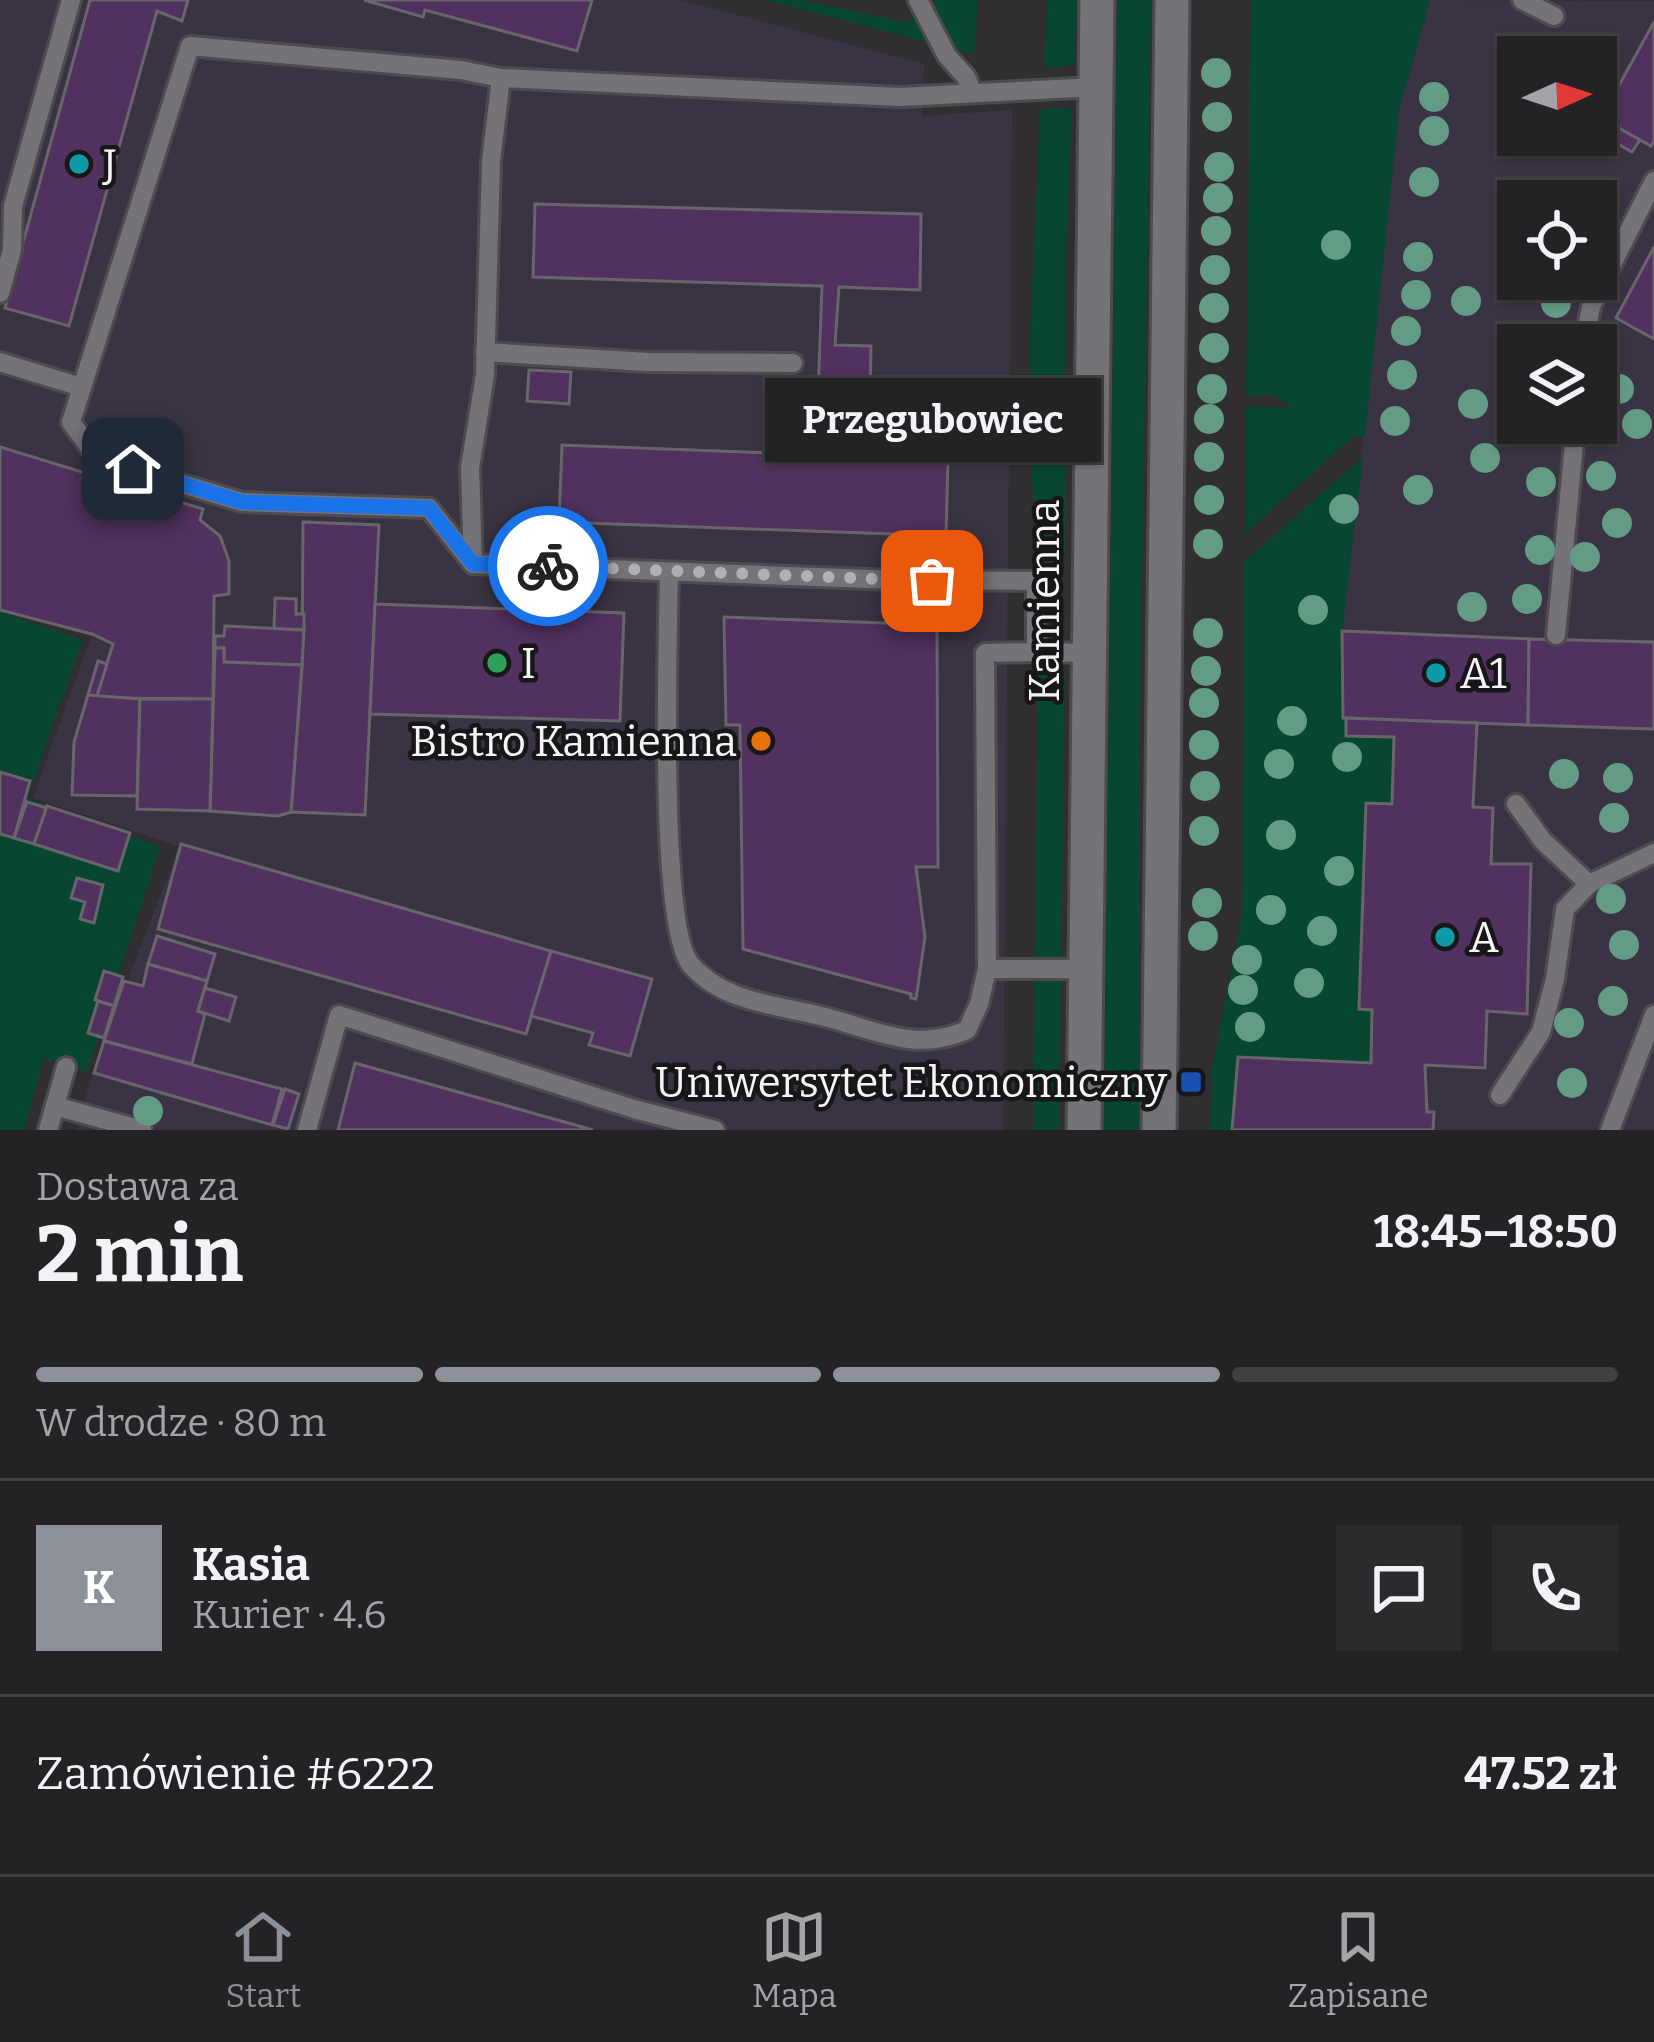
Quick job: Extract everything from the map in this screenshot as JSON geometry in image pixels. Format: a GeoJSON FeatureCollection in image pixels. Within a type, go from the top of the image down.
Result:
{"type":"FeatureCollection","features":[{"type":"Feature","properties":{"kind":"street","name":"Kamienna"},"geometry":{"type":"LineString","coordinates":[[1084,1130],[1097,0]]}},
{"type":"Feature","properties":{"kind":"street"},"geometry":{"type":"LineString","coordinates":[[1159,1130],[1172,0]]}},
{"type":"Feature","properties":{"kind":"lane"},"geometry":{"type":"LineString","coordinates":[[0,293],[12,250],[13,206],[71,0]]}},
{"type":"Feature","properties":{"kind":"lane"},"geometry":{"type":"LineString","coordinates":[[918,0],[973,93]]}},
{"type":"Feature","properties":{"kind":"lane"},"geometry":{"type":"LineString","coordinates":[[1522,0],[1554,16]]}},
{"type":"Feature","properties":{"kind":"lane"},"geometry":{"type":"LineString","coordinates":[[1036,652],[1036,581],[473,564],[429,508],[242,502],[97,458],[71,422],[190,46],[461,70],[500,78],[900,97],[1096,87]]}},
{"type":"Feature","properties":{"kind":"lane"},"geometry":{"type":"LineString","coordinates":[[473,564],[470,468],[485,352],[491,161],[500,78]]}},
{"type":"Feature","properties":{"kind":"lane"},"geometry":{"type":"LineString","coordinates":[[1588,324],[1591,306],[1654,181]]}},
{"type":"Feature","properties":{"kind":"lane"},"geometry":{"type":"LineString","coordinates":[[485,352],[648,362],[793,363]]}},
{"type":"Feature","properties":{"kind":"lane"},"geometry":{"type":"LineString","coordinates":[[0,362],[81,387]]}},
{"type":"Feature","properties":{"kind":"lane"},"geometry":{"type":"LineString","coordinates":[[1556,634],[1574,444]]}},
{"type":"Feature","properties":{"kind":"lane"},"geometry":{"type":"LineString","coordinates":[[669,572],[670,864],[680,946],[690,964],[721,990],[910,1041],[943,1041],[967,1030],[987,969],[985,653],[1088,653]]}},
{"type":"Feature","properties":{"kind":"lane"},"geometry":{"type":"LineString","coordinates":[[1516,804],[1543,841],[1589,884]]}},
{"type":"Feature","properties":{"kind":"lane"},"geometry":{"type":"LineString","coordinates":[[1500,1095],[1541,1032],[1555,979],[1564,909],[1589,884],[1654,853]]}},
{"type":"Feature","properties":{"kind":"lane"},"geometry":{"type":"LineString","coordinates":[[987,969],[1087,969]]}},
{"type":"Feature","properties":{"kind":"lane"},"geometry":{"type":"LineString","coordinates":[[307,1130],[339,1015],[634,1109],[715,1130]]}},
{"type":"Feature","properties":{"kind":"lane"},"geometry":{"type":"LineString","coordinates":[[1610,1130],[1654,1015]]}},
{"type":"Feature","properties":{"kind":"lane"},"geometry":{"type":"LineString","coordinates":[[47,1130],[66,1067]]}},
{"type":"Feature","properties":{"kind":"lane"},"geometry":{"type":"LineString","coordinates":[[55,1106],[142,1130]]}},
{"type":"Feature","properties":{"kind":"shaded area"},"geometry":{"type":"Polygon","coordinates":[[[0,0],[680,0],[924,64],[922,116],[1012,110],[1003,1130],[77,1130],[92,1075],[179,846],[33,798],[91,637],[0,608],[0,0]]]}},
{"type":"Feature","properties":{"kind":"shaded area"},"geometry":{"type":"Polygon","coordinates":[[[1430,0],[1654,1],[1654,1130],[1232,1130],[1238,1057],[1370,1063],[1359,1009],[1366,803],[1393,737],[1346,736],[1342,631],[1399,110],[1430,0]]]}},
{"type":"Feature","properties":{"kind":"green space"},"geometry":{"type":"Polygon","coordinates":[[[765,0],[801,0],[906,22],[937,0],[978,0],[974,54],[765,0]]]}},
{"type":"Feature","properties":{"kind":"green space"},"geometry":{"type":"Polygon","coordinates":[[[1047,0],[1078,0],[1074,65],[1044,68],[1047,0]]]}},
{"type":"Feature","properties":{"kind":"green space"},"geometry":{"type":"Polygon","coordinates":[[[1117,0],[1151,0],[1139,778],[1139,1130],[1104,1130],[1117,0]]]}},
{"type":"Feature","properties":{"kind":"green space"},"geometry":{"type":"Polygon","coordinates":[[[1251,0],[1430,0],[1399,110],[1365,436],[1355,435],[1245,534],[1246,406],[1292,408],[1273,395],[1246,396],[1251,0]]]}},
{"type":"Feature","properties":{"kind":"green space"},"geometry":{"type":"Polygon","coordinates":[[[1072,109],[1063,562],[1041,553],[1029,388],[1039,110],[1072,109]]]}},
{"type":"Feature","properties":{"kind":"green space"},"geometry":{"type":"Polygon","coordinates":[[[1363,457],[1342,631],[1343,717],[1346,736],[1394,737],[1392,804],[1367,803],[1359,1008],[1372,1010],[1371,1063],[1235,1075],[1232,1130],[1210,1130],[1212,1067],[1242,916],[1244,562],[1363,457]]]}},
{"type":"Feature","properties":{"kind":"green space"},"geometry":{"type":"Polygon","coordinates":[[[0,612],[83,640],[27,798],[160,847],[87,1072],[44,1058],[24,1130],[0,1130],[0,612]]]}},
{"type":"Feature","properties":{"kind":"green space"},"geometry":{"type":"Polygon","coordinates":[[[1048,670],[1065,675],[1059,1130],[1033,1130],[1038,674],[1048,670]]]}},
{"type":"Feature","properties":{"kind":"building","name":"J"},"geometry":{"type":"Polygon","coordinates":[[[90,0],[188,0],[182,21],[157,11],[69,326],[5,308],[90,0]]]}},
{"type":"Feature","properties":{"kind":"building"},"geometry":{"type":"Polygon","coordinates":[[[364,0],[592,0],[577,51],[425,10],[423,17],[364,0]]]}},
{"type":"Feature","properties":{"kind":"building"},"geometry":{"type":"Polygon","coordinates":[[[1654,22],[1651,146],[1617,127],[1617,89],[1654,22]]]}},
{"type":"Feature","properties":{"kind":"building"},"geometry":{"type":"Polygon","coordinates":[[[1617,127],[1640,140],[1632,152],[1617,143],[1617,127]]]}},
{"type":"Feature","properties":{"kind":"building"},"geometry":{"type":"Polygon","coordinates":[[[535,204],[921,214],[920,290],[839,287],[835,345],[871,346],[869,456],[948,459],[946,536],[559,522],[562,445],[850,456],[852,398],[818,396],[822,286],[533,277],[535,204]]]}},
{"type":"Feature","properties":{"kind":"building"},"geometry":{"type":"Polygon","coordinates":[[[1654,247],[1654,339],[1616,318],[1654,247]]]}},
{"type":"Feature","properties":{"kind":"building"},"geometry":{"type":"Polygon","coordinates":[[[529,370],[571,372],[569,404],[527,401],[529,370]]]}},
{"type":"Feature","properties":{"kind":"building"},"geometry":{"type":"Polygon","coordinates":[[[0,447],[203,509],[200,520],[220,536],[229,561],[229,594],[214,596],[213,699],[96,698],[113,644],[0,610],[0,447]]]}},
{"type":"Feature","properties":{"kind":"building"},"geometry":{"type":"Polygon","coordinates":[[[303,522],[379,525],[365,815],[291,812],[302,665],[303,522]]]}},
{"type":"Feature","properties":{"kind":"building"},"geometry":{"type":"Polygon","coordinates":[[[275,598],[296,599],[296,614],[304,614],[304,630],[274,629],[275,598]]]}},
{"type":"Feature","properties":{"kind":"building","name":"I"},"geometry":{"type":"Polygon","coordinates":[[[375,604],[624,613],[620,721],[370,714],[375,604]]]}},
{"type":"Feature","properties":{"kind":"building"},"geometry":{"type":"Polygon","coordinates":[[[724,617],[937,625],[938,867],[916,867],[925,937],[916,999],[743,949],[740,725],[726,725],[724,617]]]}},
{"type":"Feature","properties":{"kind":"building"},"geometry":{"type":"Polygon","coordinates":[[[225,626],[304,630],[302,665],[224,662],[224,648],[215,648],[215,636],[224,636],[225,626]]]}},
{"type":"Feature","properties":{"kind":"building","name":"A1"},"geometry":{"type":"Polygon","coordinates":[[[1342,631],[1529,639],[1528,725],[1343,718],[1342,631]]]}},
{"type":"Feature","properties":{"kind":"building","name":"A1"},"geometry":{"type":"Polygon","coordinates":[[[1529,639],[1654,642],[1654,729],[1528,725],[1529,639]]]}},
{"type":"Feature","properties":{"kind":"building"},"geometry":{"type":"Polygon","coordinates":[[[215,648],[224,648],[224,662],[302,665],[291,812],[278,816],[210,811],[215,648]]]}},
{"type":"Feature","properties":{"kind":"building"},"geometry":{"type":"Polygon","coordinates":[[[98,661],[107,664],[97,696],[87,698],[98,661]]]}},
{"type":"Feature","properties":{"kind":"building"},"geometry":{"type":"Polygon","coordinates":[[[88,695],[140,699],[137,796],[72,795],[74,742],[88,695]]]}},
{"type":"Feature","properties":{"kind":"building"},"geometry":{"type":"Polygon","coordinates":[[[140,699],[213,699],[210,811],[137,809],[140,699]]]}},
{"type":"Feature","properties":{"kind":"building","name":"A"},"geometry":{"type":"Polygon","coordinates":[[[1346,718],[1477,723],[1473,807],[1493,808],[1491,864],[1531,864],[1527,1014],[1487,1011],[1485,1068],[1425,1065],[1427,1112],[1434,1112],[1433,1130],[1232,1130],[1238,1057],[1371,1063],[1372,1010],[1359,1009],[1366,803],[1392,804],[1394,737],[1346,736],[1346,718]]]}},
{"type":"Feature","properties":{"kind":"building"},"geometry":{"type":"Polygon","coordinates":[[[0,772],[30,781],[14,838],[0,834],[0,772]]]}},
{"type":"Feature","properties":{"kind":"building"},"geometry":{"type":"Polygon","coordinates":[[[27,802],[47,808],[34,844],[14,838],[27,802]]]}},
{"type":"Feature","properties":{"kind":"building"},"geometry":{"type":"Polygon","coordinates":[[[47,806],[130,833],[118,871],[34,844],[47,806]]]}},
{"type":"Feature","properties":{"kind":"building"},"geometry":{"type":"Polygon","coordinates":[[[181,844],[551,951],[526,1034],[158,929],[181,844]]]}},
{"type":"Feature","properties":{"kind":"building"},"geometry":{"type":"Polygon","coordinates":[[[77,878],[103,885],[94,923],[80,919],[85,902],[71,898],[77,878]]]}},
{"type":"Feature","properties":{"kind":"building"},"geometry":{"type":"Polygon","coordinates":[[[157,936],[215,954],[207,981],[148,964],[157,936]]]}},
{"type":"Feature","properties":{"kind":"building"},"geometry":{"type":"Polygon","coordinates":[[[551,951],[652,979],[630,1056],[589,1045],[593,1033],[531,1016],[551,951]]]}},
{"type":"Feature","properties":{"kind":"building"},"geometry":{"type":"Polygon","coordinates":[[[148,964],[207,981],[198,1011],[205,1014],[192,1064],[104,1041],[124,981],[143,986],[148,964]]]}},
{"type":"Feature","properties":{"kind":"building"},"geometry":{"type":"Polygon","coordinates":[[[104,971],[123,977],[114,1006],[95,1000],[104,971]]]}},
{"type":"Feature","properties":{"kind":"building"},"geometry":{"type":"Polygon","coordinates":[[[205,988],[236,997],[229,1021],[198,1011],[205,988]]]}},
{"type":"Feature","properties":{"kind":"building"},"geometry":{"type":"Polygon","coordinates":[[[98,1001],[114,1006],[104,1038],[88,1033],[98,1001]]]}},
{"type":"Feature","properties":{"kind":"building"},"geometry":{"type":"Polygon","coordinates":[[[104,1041],[282,1089],[272,1125],[94,1073],[104,1041]]]}},
{"type":"Feature","properties":{"kind":"building"},"geometry":{"type":"Polygon","coordinates":[[[355,1063],[593,1130],[338,1130],[355,1063]]]}},
{"type":"Feature","properties":{"kind":"building"},"geometry":{"type":"Polygon","coordinates":[[[285,1089],[299,1094],[288,1129],[273,1125],[285,1089]]]}},
{"type":"Feature","properties":{"kind":"way so far"},"geometry":{"type":"LineString","coordinates":[[548,566],[932,581]]}},
{"type":"Feature","properties":{"kind":"place","name":"J"},"geometry":{"type":"Point","coordinates":[79,164]}},
{"type":"Feature","properties":{"kind":"place","name":"Przegubowiec"},"geometry":{"type":"Point","coordinates":[932,581]}},
{"type":"Feature","properties":{"kind":"place","name":"I"},"geometry":{"type":"Point","coordinates":[497,663]}},
{"type":"Feature","properties":{"kind":"place","name":"A1"},"geometry":{"type":"Point","coordinates":[1436,673]}},
{"type":"Feature","properties":{"kind":"place","name":"Bistro Kamienna"},"geometry":{"type":"Point","coordinates":[761,741]}},
{"type":"Feature","properties":{"kind":"place","name":"A"},"geometry":{"type":"Point","coordinates":[1445,937]}},
{"type":"Feature","properties":{"kind":"place","name":"Uniwersytet Ekonomiczny"},"geometry":{"type":"Point","coordinates":[1191,1082]}},
{"type":"Feature","properties":{"kind":"route"},"geometry":{"type":"LineString","coordinates":[[133,469],[242,502],[429,508],[473,564],[548,566]]}}]}
